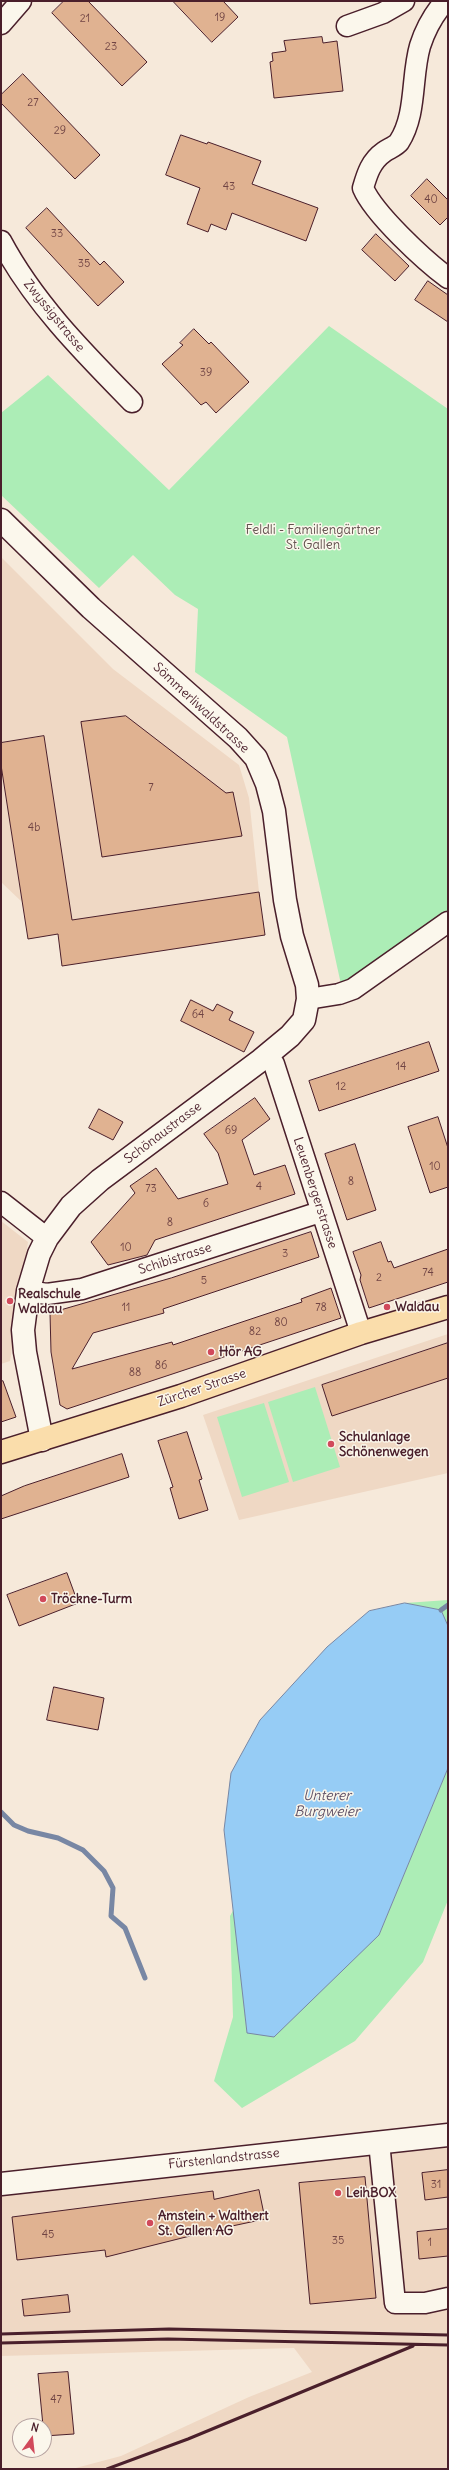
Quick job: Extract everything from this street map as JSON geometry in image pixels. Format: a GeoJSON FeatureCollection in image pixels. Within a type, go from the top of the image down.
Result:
{"type":"FeatureCollection","features":[{"type":"Feature","properties":{"kind":"main road","name":"Zürcher Strasse"},"geometry":{"type":"LineString","coordinates":[[1,1452],[181,1396],[361,1333],[448,1307]]}},
{"type":"Feature","properties":{"kind":"street"},"geometry":{"type":"LineString","coordinates":[[1,24],[21,1]]}},
{"type":"Feature","properties":{"kind":"street"},"geometry":{"type":"LineString","coordinates":[[347,26],[383,13],[404,1]]}},
{"type":"Feature","properties":{"kind":"street"},"geometry":{"type":"LineString","coordinates":[[444,1],[434,13],[420,47],[414,92],[408,118],[398,142],[378,156],[367,173],[363,188],[375,208],[435,269],[448,278]]}},
{"type":"Feature","properties":{"kind":"street","name":"Zwyssigstrasse"},"geometry":{"type":"LineString","coordinates":[[1,241],[26,281],[68,338],[132,402]]}},
{"type":"Feature","properties":{"kind":"street","name":"Sömmerliwaldstrasse"},"geometry":{"type":"LineString","coordinates":[[1,520],[91,608],[238,738],[256,758],[267,784],[274,812],[285,900],[292,936],[306,976],[308,999]]}},
{"type":"Feature","properties":{"kind":"street"},"geometry":{"type":"LineString","coordinates":[[308,999],[339,994],[353,989],[448,922]]}},
{"type":"Feature","properties":{"kind":"street","name":"Schönaustrasse"},"geometry":{"type":"LineString","coordinates":[[42,1440],[24,1352],[23,1330],[28,1291],[39,1254],[47,1238],[71,1206],[100,1180],[268,1055],[290,1036],[304,1020],[308,999]]}},
{"type":"Feature","properties":{"kind":"street","name":"Leuenbergerstrasse"},"geometry":{"type":"LineString","coordinates":[[268,1055],[274,1064],[320,1212],[361,1333]]}},
{"type":"Feature","properties":{"kind":"street"},"geometry":{"type":"LineString","coordinates":[[1,1202],[47,1238]]}},
{"type":"Feature","properties":{"kind":"street","name":"Schibistrasse"},"geometry":{"type":"LineString","coordinates":[[28,1291],[47,1294],[82,1288],[320,1212]]}},
{"type":"Feature","properties":{"kind":"street","name":"Fürstenlandstrasse"},"geometry":{"type":"LineString","coordinates":[[1,2184],[448,2135]]}},
{"type":"Feature","properties":{"kind":"street"},"geometry":{"type":"LineString","coordinates":[[379,2142],[395,2302],[425,2303],[448,2298]]}},
{"type":"Feature","properties":{"kind":"shaded area"},"geometry":{"type":"Polygon","coordinates":[[[1,557],[113,669],[239,765],[249,798],[259,892],[72,920],[44,736],[1,743],[1,557]]]}},
{"type":"Feature","properties":{"kind":"shaded area"},"geometry":{"type":"Polygon","coordinates":[[[1,765],[22,902],[1,882],[1,765]]]}},
{"type":"Feature","properties":{"kind":"shaded area","name":"Realschule Waldau"},"geometry":{"type":"Polygon","coordinates":[[[1,1221],[28,1242],[10,1361],[1,1364],[1,1221]]]}},
{"type":"Feature","properties":{"kind":"shaded area","name":"Schulanlage Schönenwegen"},"geometry":{"type":"Polygon","coordinates":[[[448,1334],[448,1473],[239,1520],[203,1415],[448,1334]]]}},
{"type":"Feature","properties":{"kind":"shaded area"},"geometry":{"type":"Polygon","coordinates":[[[448,2135],[448,2469],[72,2469],[121,2456],[249,2397],[312,2372],[294,2348],[1,2356],[1,2184],[448,2135]]]}},
{"type":"Feature","properties":{"kind":"green space","name":"Feldli - Familiengärtner St. Gallen"},"geometry":{"type":"Polygon","coordinates":[[[329,326],[448,409],[448,911],[342,989],[287,737],[195,672],[198,609],[175,595],[133,555],[99,588],[1,495],[1,413],[48,375],[169,490],[329,326]]]}},
{"type":"Feature","properties":{"kind":"green space"},"geometry":{"type":"Polygon","coordinates":[[[315,1387],[340,1467],[293,1482],[268,1402],[315,1387]]]}},
{"type":"Feature","properties":{"kind":"green space"},"geometry":{"type":"Polygon","coordinates":[[[264,1403],[289,1482],[242,1497],[217,1417],[264,1403]]]}},
{"type":"Feature","properties":{"kind":"green space"},"geometry":{"type":"Polygon","coordinates":[[[448,1600],[448,1626],[441,1610],[405,1603],[448,1600]]]}},
{"type":"Feature","properties":{"kind":"green space"},"geometry":{"type":"Polygon","coordinates":[[[448,1768],[448,1900],[423,1962],[355,2041],[242,2108],[214,2081],[233,2017],[230,1916],[234,1909],[247,2033],[379,1935],[448,1768]]]}},
{"type":"Feature","properties":{"kind":"water","name":"Unterer Burgweier"},"geometry":{"type":"Polygon","coordinates":[[[405,1603],[441,1610],[448,1626],[448,1768],[379,1935],[274,2037],[247,2033],[224,1830],[231,1773],[260,1720],[327,1647],[369,1611],[405,1603]]]}},
{"type":"Feature","properties":{"kind":"building"},"geometry":{"type":"Polygon","coordinates":[[[64,1],[88,1],[147,62],[122,86],[52,13],[64,1]]]}},
{"type":"Feature","properties":{"kind":"building"},"geometry":{"type":"Polygon","coordinates":[[[173,1],[223,1],[238,17],[212,42],[173,1]]]}},
{"type":"Feature","properties":{"kind":"building"},"geometry":{"type":"Polygon","coordinates":[[[322,37],[323,43],[337,41],[343,91],[274,98],[270,62],[273,61],[272,53],[286,51],[284,41],[322,37]]]}},
{"type":"Feature","properties":{"kind":"building"},"geometry":{"type":"Polygon","coordinates":[[[23,74],[100,155],[75,179],[1,103],[1,95],[23,74]]]}},
{"type":"Feature","properties":{"kind":"building"},"geometry":{"type":"Polygon","coordinates":[[[181,135],[207,144],[208,142],[261,161],[252,184],[318,208],[306,241],[232,213],[226,230],[211,224],[208,232],[187,224],[200,188],[166,175],[181,135]]]}},
{"type":"Feature","properties":{"kind":"building"},"geometry":{"type":"Polygon","coordinates":[[[427,179],[448,200],[448,217],[440,225],[411,196],[427,179]]]}},
{"type":"Feature","properties":{"kind":"building"},"geometry":{"type":"Polygon","coordinates":[[[47,208],[100,265],[104,261],[124,282],[98,306],[26,228],[47,208]]]}},
{"type":"Feature","properties":{"kind":"building"},"geometry":{"type":"Polygon","coordinates":[[[376,234],[409,266],[395,281],[362,250],[376,234]]]}},
{"type":"Feature","properties":{"kind":"building"},"geometry":{"type":"Polygon","coordinates":[[[428,281],[448,295],[448,322],[415,300],[428,281]]]}},
{"type":"Feature","properties":{"kind":"building"},"geometry":{"type":"Polygon","coordinates":[[[194,329],[209,344],[211,342],[249,382],[216,413],[206,402],[201,405],[162,364],[183,345],[180,343],[194,329]]]}},
{"type":"Feature","properties":{"kind":"building"},"geometry":{"type":"Polygon","coordinates":[[[126,716],[226,793],[233,792],[242,836],[102,857],[81,722],[126,716]]]}},
{"type":"Feature","properties":{"kind":"building"},"geometry":{"type":"Polygon","coordinates":[[[44,736],[72,920],[259,892],[265,935],[62,966],[58,934],[28,939],[1,765],[1,743],[44,736]]]}},
{"type":"Feature","properties":{"kind":"building"},"geometry":{"type":"Polygon","coordinates":[[[191,1000],[213,1011],[217,1004],[233,1012],[229,1020],[254,1032],[244,1052],[181,1021],[191,1000]]]}},
{"type":"Feature","properties":{"kind":"building"},"geometry":{"type":"Polygon","coordinates":[[[429,1042],[439,1071],[319,1111],[309,1081],[429,1042]]]}},
{"type":"Feature","properties":{"kind":"building"},"geometry":{"type":"Polygon","coordinates":[[[255,1098],[270,1119],[242,1140],[254,1175],[285,1165],[295,1194],[155,1240],[147,1255],[108,1265],[91,1242],[135,1193],[130,1186],[156,1168],[178,1199],[228,1184],[218,1153],[204,1134],[255,1098]]]}},
{"type":"Feature","properties":{"kind":"building"},"geometry":{"type":"Polygon","coordinates":[[[99,1109],[123,1122],[113,1140],[89,1128],[99,1109]]]}},
{"type":"Feature","properties":{"kind":"building"},"geometry":{"type":"Polygon","coordinates":[[[438,1117],[448,1148],[448,1187],[430,1193],[408,1127],[438,1117]]]}},
{"type":"Feature","properties":{"kind":"building"},"geometry":{"type":"Polygon","coordinates":[[[355,1144],[376,1210],[347,1220],[325,1154],[355,1144]]]}},
{"type":"Feature","properties":{"kind":"building"},"geometry":{"type":"Polygon","coordinates":[[[311,1232],[319,1257],[163,1309],[164,1313],[93,1333],[72,1369],[172,1342],[173,1345],[302,1302],[301,1299],[331,1288],[341,1318],[67,1409],[60,1405],[51,1352],[50,1313],[171,1278],[311,1232]]]}},
{"type":"Feature","properties":{"kind":"building"},"geometry":{"type":"Polygon","coordinates":[[[381,1242],[388,1262],[391,1261],[394,1268],[448,1249],[448,1282],[369,1308],[360,1280],[361,1275],[353,1252],[381,1242]]]}},
{"type":"Feature","properties":{"kind":"building"},"geometry":{"type":"Polygon","coordinates":[[[448,1343],[448,1378],[332,1416],[322,1385],[448,1343]]]}},
{"type":"Feature","properties":{"kind":"building"},"geometry":{"type":"Polygon","coordinates":[[[3,1381],[16,1417],[1,1422],[1,1382],[3,1381]]]}},
{"type":"Feature","properties":{"kind":"building"},"geometry":{"type":"Polygon","coordinates":[[[187,1432],[202,1479],[199,1480],[208,1510],[179,1519],[170,1488],[173,1487],[158,1441],[187,1432]]]}},
{"type":"Feature","properties":{"kind":"building"},"geometry":{"type":"Polygon","coordinates":[[[122,1454],[129,1477],[1,1519],[1,1496],[24,1486],[122,1454]]]}},
{"type":"Feature","properties":{"kind":"building","name":"Tröckne-Turm"},"geometry":{"type":"Polygon","coordinates":[[[67,1573],[78,1603],[19,1626],[7,1595],[67,1573]]]}},
{"type":"Feature","properties":{"kind":"building"},"geometry":{"type":"Polygon","coordinates":[[[54,1687],[104,1698],[98,1730],[47,1720],[54,1687]]]}},
{"type":"Feature","properties":{"kind":"building"},"geometry":{"type":"Polygon","coordinates":[[[448,2170],[448,2197],[425,2200],[422,2173],[448,2170]]]}},
{"type":"Feature","properties":{"kind":"building"},"geometry":{"type":"Polygon","coordinates":[[[365,2177],[376,2298],[310,2304],[299,2183],[365,2177]]]}},
{"type":"Feature","properties":{"kind":"building"},"geometry":{"type":"Polygon","coordinates":[[[259,2190],[265,2219],[106,2257],[105,2250],[17,2260],[12,2217],[213,2191],[214,2199],[259,2190]]]}},
{"type":"Feature","properties":{"kind":"building"},"geometry":{"type":"Polygon","coordinates":[[[448,2229],[448,2256],[419,2259],[417,2232],[448,2229]]]}},
{"type":"Feature","properties":{"kind":"building"},"geometry":{"type":"Polygon","coordinates":[[[68,2295],[70,2312],[24,2316],[22,2300],[68,2295]]]}},
{"type":"Feature","properties":{"kind":"building"},"geometry":{"type":"Polygon","coordinates":[[[68,2372],[74,2434],[52,2435],[52,2418],[42,2418],[38,2374],[68,2372]]]}},
{"type":"Feature","properties":{"kind":"waterway"},"geometry":{"type":"LineString","coordinates":[[441,1610],[448,1605]]}},
{"type":"Feature","properties":{"kind":"waterway"},"geometry":{"type":"LineString","coordinates":[[1,1812],[14,1825],[28,1831],[58,1838],[83,1850],[104,1871],[113,1888],[111,1916],[125,1928],[145,1978]]}},
{"type":"Feature","properties":{"kind":"railway"},"geometry":{"type":"LineString","coordinates":[[1,2334],[169,2329],[448,2335]]}},
{"type":"Feature","properties":{"kind":"railway"},"geometry":{"type":"LineString","coordinates":[[1,2343],[168,2339],[448,2345]]}},
{"type":"Feature","properties":{"kind":"railway"},"geometry":{"type":"LineString","coordinates":[[107,2469],[188,2439],[413,2346]]}},
{"type":"Feature","properties":{"kind":"place","name":"Realschule Waldau"},"geometry":{"type":"Point","coordinates":[10,1301]}},
{"type":"Feature","properties":{"kind":"place","name":"Waldau"},"geometry":{"type":"Point","coordinates":[387,1307]}},
{"type":"Feature","properties":{"kind":"place","name":"Hör AG"},"geometry":{"type":"Point","coordinates":[211,1352]}},
{"type":"Feature","properties":{"kind":"place","name":"Schulanlage Schönenwegen"},"geometry":{"type":"Point","coordinates":[331,1444]}},
{"type":"Feature","properties":{"kind":"place","name":"Tröckne-Turm"},"geometry":{"type":"Point","coordinates":[43,1599]}},
{"type":"Feature","properties":{"kind":"place","name":"LeihBOX"},"geometry":{"type":"Point","coordinates":[338,2193]}},
{"type":"Feature","properties":{"kind":"place","name":"Amstein + Walthert St. Gallen AG"},"geometry":{"type":"Point","coordinates":[150,2223]}}]}
